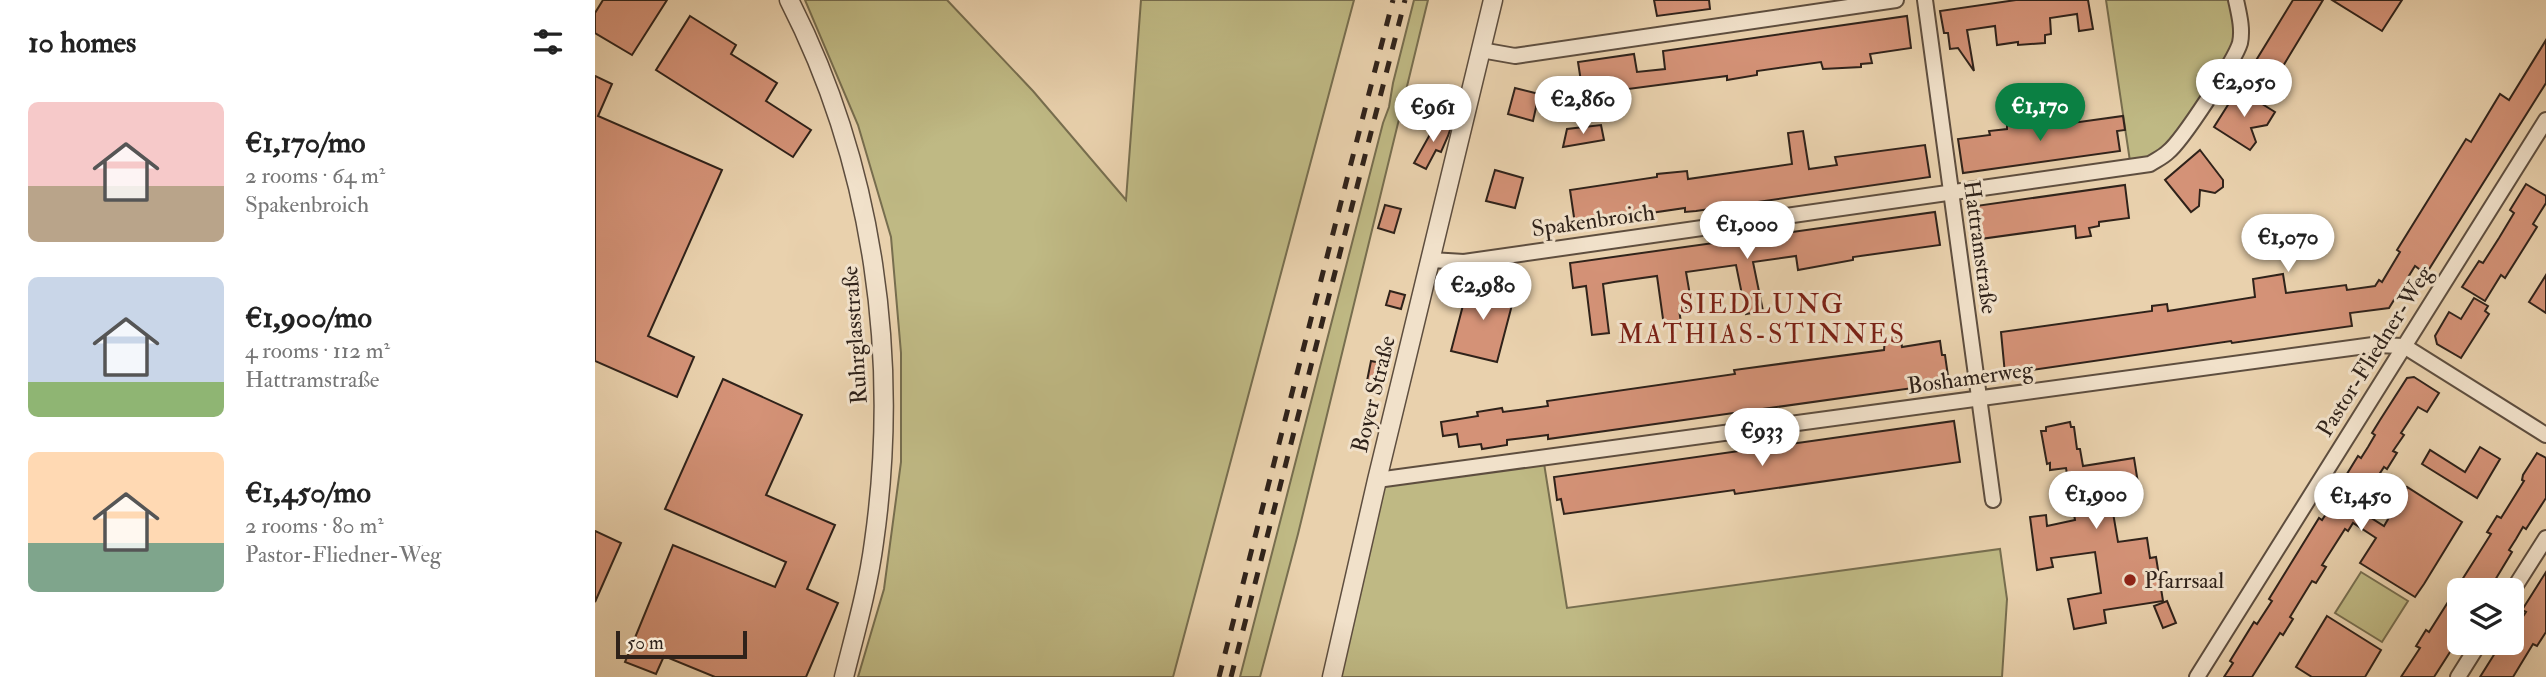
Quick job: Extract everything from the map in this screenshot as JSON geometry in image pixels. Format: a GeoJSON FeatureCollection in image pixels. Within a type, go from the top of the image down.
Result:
{"type":"FeatureCollection","features":[{"type":"Feature","properties":{"kind":"street","name":"Ruhrglasstraße"},"geometry":{"type":"LineString","coordinates":[[789,0],[838,117],[858,187],[873,257],[882,329],[883,463],[874,543],[863,605],[844,677]]}},
{"type":"Feature","properties":{"kind":"street","name":"Boyer Straße"},"geometry":{"type":"LineString","coordinates":[[1332,677],[1493,0]]}},
{"type":"Feature","properties":{"kind":"street"},"geometry":{"type":"LineString","coordinates":[[1481,50],[1515,56],[1896,0]]}},
{"type":"Feature","properties":{"kind":"street","name":"Hattramstraße"},"geometry":{"type":"LineString","coordinates":[[1925,0],[1993,500]]}},
{"type":"Feature","properties":{"kind":"street","name":"Spakenbroich"},"geometry":{"type":"LineString","coordinates":[[1430,260],[1464,262],[2150,164],[2169,152],[2184,135],[2239,43],[2241,24],[2236,0]]}},
{"type":"Feature","properties":{"kind":"street","name":"Pastor-Fliedner-Weg"},"geometry":{"type":"LineString","coordinates":[[2197,677],[2546,120]]}},
{"type":"Feature","properties":{"kind":"street","name":"Boshamerweg"},"geometry":{"type":"LineString","coordinates":[[1377,480],[2372,345],[2404,346]]}},
{"type":"Feature","properties":{"kind":"street"},"geometry":{"type":"LineString","coordinates":[[2404,346],[2546,435]]}},
{"type":"Feature","properties":{"kind":"street"},"geometry":{"type":"LineString","coordinates":[[2521,578],[2546,538]]}},
{"type":"Feature","properties":{"kind":"street"},"geometry":{"type":"LineString","coordinates":[[2458,677],[2472,655]]}},
{"type":"Feature","properties":{"kind":"shaded area"},"geometry":{"type":"Polygon","coordinates":[[[805,0],[947,0],[1033,91],[1126,200],[1141,0],[1354,0],[1173,677],[858,677],[884,589],[901,462],[901,353],[891,237],[858,125],[805,0]]]}},
{"type":"Feature","properties":{"kind":"shaded area"},"geometry":{"type":"Polygon","coordinates":[[[1414,0],[1428,0],[1298,534],[1260,677],[1240,677],[1389,107],[1414,0]]]}},
{"type":"Feature","properties":{"kind":"shaded area"},"geometry":{"type":"Polygon","coordinates":[[[2106,0],[2236,0],[2240,43],[2169,152],[2131,168],[2106,0]]]}},
{"type":"Feature","properties":{"kind":"shaded area"},"geometry":{"type":"Polygon","coordinates":[[[1543,457],[1567,608],[2000,549],[2007,599],[2002,677],[1341,677],[1377,480],[1543,457]]]}},
{"type":"Feature","properties":{"kind":"shaded area"},"geometry":{"type":"Polygon","coordinates":[[[2361,572],[2408,601],[2382,642],[2335,613],[2361,572]]]}},
{"type":"Feature","properties":{"kind":"building"},"geometry":{"type":"Polygon","coordinates":[[[603,0],[667,0],[632,55],[595,33],[595,13],[603,0]]]}},
{"type":"Feature","properties":{"kind":"building"},"geometry":{"type":"Polygon","coordinates":[[[1654,0],[1709,0],[1710,9],[1657,16],[1654,0]]]}},
{"type":"Feature","properties":{"kind":"building"},"geometry":{"type":"Polygon","coordinates":[[[2016,0],[2088,0],[2093,29],[2079,31],[2077,14],[2050,18],[2051,34],[2045,35],[2045,43],[2018,45],[2018,42],[1997,45],[1995,26],[1967,30],[1974,71],[1958,48],[1950,49],[1948,33],[1944,33],[1940,11],[2016,0]]]}},
{"type":"Feature","properties":{"kind":"building"},"geometry":{"type":"Polygon","coordinates":[[[2293,0],[2323,0],[2274,81],[2252,67],[2293,0]]]}},
{"type":"Feature","properties":{"kind":"building"},"geometry":{"type":"Polygon","coordinates":[[[2332,0],[2402,0],[2382,31],[2332,0]]]}},
{"type":"Feature","properties":{"kind":"building"},"geometry":{"type":"Polygon","coordinates":[[[690,16],[736,45],[731,54],[777,83],[766,101],[811,130],[793,157],[656,70],[690,16]]]}},
{"type":"Feature","properties":{"kind":"building"},"geometry":{"type":"Polygon","coordinates":[[[1907,16],[1911,48],[1870,54],[1872,63],[1861,64],[1861,67],[1823,69],[1821,62],[1757,71],[1757,75],[1727,80],[1727,76],[1583,95],[1578,62],[1634,54],[1637,72],[1665,69],[1663,51],[1907,16]]]}},
{"type":"Feature","properties":{"kind":"building"},"geometry":{"type":"Polygon","coordinates":[[[2546,40],[2546,83],[2426,274],[2415,266],[2389,308],[2350,313],[2352,326],[2005,374],[2001,332],[2152,311],[2152,306],[2167,304],[2168,311],[2255,297],[2253,279],[2283,274],[2286,293],[2346,285],[2347,290],[2375,286],[2379,280],[2382,282],[2400,252],[2397,250],[2466,139],[2471,142],[2500,94],[2509,100],[2546,40]]]}},
{"type":"Feature","properties":{"kind":"building"},"geometry":{"type":"Polygon","coordinates":[[[595,76],[612,84],[598,116],[722,170],[648,336],[694,357],[677,397],[595,361],[595,76]]]}},
{"type":"Feature","properties":{"kind":"building"},"geometry":{"type":"Polygon","coordinates":[[[1515,88],[1539,94],[1533,121],[1508,114],[1515,88]]]}},
{"type":"Feature","properties":{"kind":"building"},"geometry":{"type":"Polygon","coordinates":[[[2238,89],[2275,112],[2267,125],[2251,128],[2256,142],[2250,150],[2214,127],[2238,89]]]}},
{"type":"Feature","properties":{"kind":"building"},"geometry":{"type":"Polygon","coordinates":[[[2049,114],[2051,126],[2123,116],[2125,130],[2117,131],[2120,151],[1963,173],[1958,139],[1990,135],[1989,131],[2007,129],[2007,125],[2030,121],[2029,117],[2049,114]]]}},
{"type":"Feature","properties":{"kind":"building"},"geometry":{"type":"Polygon","coordinates":[[[1438,120],[1451,127],[1441,152],[1436,150],[1426,169],[1414,163],[1438,120]]]}},
{"type":"Feature","properties":{"kind":"building"},"geometry":{"type":"Polygon","coordinates":[[[1601,125],[1604,140],[1563,147],[1567,129],[1601,125]]]}},
{"type":"Feature","properties":{"kind":"building"},"geometry":{"type":"Polygon","coordinates":[[[1803,131],[1809,169],[1837,165],[1835,157],[1925,145],[1930,177],[1696,211],[1685,212],[1685,208],[1575,224],[1570,190],[1657,177],[1657,174],[1687,171],[1688,179],[1792,164],[1788,133],[1803,131]]]}},
{"type":"Feature","properties":{"kind":"building"},"geometry":{"type":"Polygon","coordinates":[[[2200,150],[2223,180],[2223,187],[2215,193],[2200,190],[2199,206],[2191,212],[2165,180],[2200,150]]]}},
{"type":"Feature","properties":{"kind":"building"},"geometry":{"type":"Polygon","coordinates":[[[1495,170],[1523,178],[1515,208],[1486,201],[1495,170]]]}},
{"type":"Feature","properties":{"kind":"building"},"geometry":{"type":"Polygon","coordinates":[[[2526,184],[2546,196],[2546,203],[2533,224],[2537,227],[2505,278],[2501,275],[2485,301],[2462,287],[2479,261],[2483,263],[2499,238],[2514,213],[2510,210],[2526,184]]]}},
{"type":"Feature","properties":{"kind":"building"},"geometry":{"type":"Polygon","coordinates":[[[2125,185],[2129,218],[2099,222],[2099,226],[2089,228],[2091,236],[2076,238],[2075,226],[1973,240],[1969,207],[2125,185]]]}},
{"type":"Feature","properties":{"kind":"building"},"geometry":{"type":"Polygon","coordinates":[[[1385,205],[1401,209],[1394,233],[1378,228],[1385,205]]]}},
{"type":"Feature","properties":{"kind":"building"},"geometry":{"type":"Polygon","coordinates":[[[1935,212],[1940,245],[1853,257],[1853,260],[1798,270],[1796,256],[1753,262],[1763,311],[1746,314],[1736,265],[1686,272],[1692,307],[1679,309],[1681,323],[1664,326],[1657,276],[1614,282],[1603,284],[1609,333],[1592,335],[1586,286],[1573,288],[1570,263],[1935,212]]]}},
{"type":"Feature","properties":{"kind":"building"},"geometry":{"type":"Polygon","coordinates":[[[2546,275],[2546,313],[2529,302],[2546,275]]]}},
{"type":"Feature","properties":{"kind":"building"},"geometry":{"type":"Polygon","coordinates":[[[1477,279],[1502,285],[1499,298],[1513,301],[1497,362],[1451,351],[1467,290],[1474,292],[1477,279]]]}},
{"type":"Feature","properties":{"kind":"building"},"geometry":{"type":"Polygon","coordinates":[[[1390,291],[1405,295],[1401,309],[1386,305],[1390,291]]]}},
{"type":"Feature","properties":{"kind":"building"},"geometry":{"type":"Polygon","coordinates":[[[2474,298],[2488,306],[2485,311],[2489,314],[2461,358],[2437,344],[2435,336],[2449,312],[2461,319],[2474,298]]]}},
{"type":"Feature","properties":{"kind":"building"},"geometry":{"type":"Polygon","coordinates":[[[1900,336],[1902,347],[1940,341],[1949,383],[1548,439],[1548,435],[1507,440],[1507,445],[1482,449],[1481,444],[1459,447],[1457,434],[1443,436],[1441,422],[1478,416],[1477,412],[1502,408],[1503,412],[1548,406],[1547,401],[1735,374],[1734,370],[1884,350],[1885,338],[1900,336]]]}},
{"type":"Feature","properties":{"kind":"building"},"geometry":{"type":"Polygon","coordinates":[[[1371,361],[1386,364],[1381,389],[1366,386],[1371,361]]]}},
{"type":"Feature","properties":{"kind":"building"},"geometry":{"type":"Polygon","coordinates":[[[2414,377],[2439,393],[2427,412],[2418,407],[2401,433],[2404,435],[2393,451],[2397,453],[2387,469],[2384,467],[2357,509],[2384,526],[2407,487],[2462,522],[2424,584],[2415,597],[2360,563],[2376,538],[2353,523],[2348,531],[2345,529],[2322,565],[2326,567],[2316,583],[2312,581],[2290,617],[2293,619],[2283,635],[2280,633],[2252,677],[2224,677],[2233,663],[2230,661],[2254,622],[2257,624],[2272,601],[2269,599],[2319,518],[2322,520],[2358,456],[2361,458],[2368,447],[2380,420],[2407,378],[2414,377]]]}},
{"type":"Feature","properties":{"kind":"building"},"geometry":{"type":"Polygon","coordinates":[[[723,379],[802,415],[766,495],[835,525],[807,589],[838,603],[806,677],[715,677],[664,656],[656,674],[625,662],[673,545],[775,587],[786,562],[665,509],[723,379]]]}},
{"type":"Feature","properties":{"kind":"building"},"geometry":{"type":"Polygon","coordinates":[[[1954,421],[1960,462],[1735,494],[1734,490],[1564,514],[1561,499],[1557,500],[1554,477],[1954,421]]]}},
{"type":"Feature","properties":{"kind":"building"},"geometry":{"type":"Polygon","coordinates":[[[2070,422],[2071,427],[2074,427],[2083,466],[2134,458],[2141,502],[2112,507],[2118,542],[2147,538],[2150,558],[2156,557],[2163,601],[2104,610],[2106,623],[2074,629],[2068,599],[2101,593],[2095,552],[2051,558],[2053,567],[2037,570],[2030,517],[2046,515],[2047,526],[2075,520],[2066,468],[2050,470],[2041,431],[2046,431],[2046,427],[2070,422]]]}},
{"type":"Feature","properties":{"kind":"building"},"geometry":{"type":"Polygon","coordinates":[[[2480,447],[2500,459],[2477,498],[2422,464],[2430,450],[2465,472],[2480,447]]]}},
{"type":"Feature","properties":{"kind":"building"},"geometry":{"type":"Polygon","coordinates":[[[2537,453],[2546,458],[2546,498],[2526,529],[2523,527],[2496,578],[2463,578],[2491,534],[2487,532],[2497,516],[2501,518],[2524,481],[2523,475],[2537,453]]]}},
{"type":"Feature","properties":{"kind":"building"},"geometry":{"type":"Polygon","coordinates":[[[595,531],[621,543],[595,602],[595,531]]]}},
{"type":"Feature","properties":{"kind":"building"},"geometry":{"type":"Polygon","coordinates":[[[2546,572],[2546,632],[2537,646],[2533,644],[2513,677],[2480,677],[2494,655],[2524,655],[2524,607],[2546,572]]]}},
{"type":"Feature","properties":{"kind":"building"},"geometry":{"type":"Polygon","coordinates":[[[2167,601],[2176,623],[2163,628],[2154,606],[2167,601]]]}},
{"type":"Feature","properties":{"kind":"building"},"geometry":{"type":"Polygon","coordinates":[[[2447,604],[2448,655],[2434,677],[2401,677],[2420,648],[2416,646],[2426,630],[2429,632],[2447,604]]]}},
{"type":"Feature","properties":{"kind":"building"},"geometry":{"type":"Polygon","coordinates":[[[2327,616],[2381,650],[2365,677],[2312,677],[2296,667],[2327,616]]]}},
{"type":"Feature","properties":{"kind":"railway"},"geometry":{"type":"LineString","coordinates":[[1219,677],[1393,0]]}},
{"type":"Feature","properties":{"kind":"railway"},"geometry":{"type":"LineString","coordinates":[[1231,677],[1405,0]]}},
{"type":"Feature","properties":{"kind":"place","name":"Pfarrsaal"},"geometry":{"type":"Point","coordinates":[2130,580]}},
{"type":"Feature","properties":{"kind":"district","name":"SIEDLUNG MATHIAS-STINNES"},"geometry":{"type":"Point","coordinates":[1762,319]}}]}
